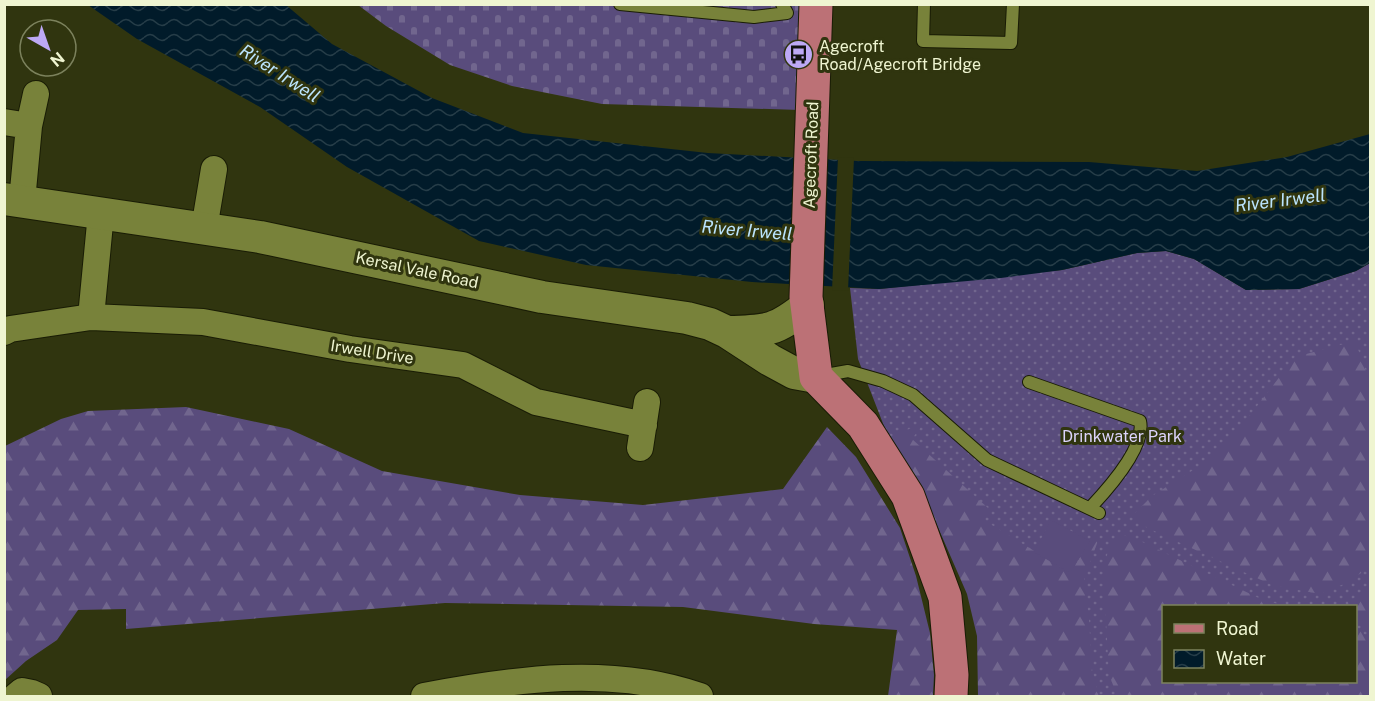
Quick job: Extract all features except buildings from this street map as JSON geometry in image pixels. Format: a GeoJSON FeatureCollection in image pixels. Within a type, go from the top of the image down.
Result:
{"type":"FeatureCollection","features":[{"type":"Feature","properties":{"kind":"main road","name":"Agecroft Road"},"geometry":{"type":"LineString","coordinates":[[816,4],[806,297],[816,377]]}},
{"type":"Feature","properties":{"kind":"main road"},"geometry":{"type":"LineString","coordinates":[[816,377],[863,425],[908,496],[945,597],[952,675],[951,696]]}},
{"type":"Feature","properties":{"kind":"street"},"geometry":{"type":"LineString","coordinates":[[13,200],[36,94]]}},
{"type":"Feature","properties":{"kind":"street"},"geometry":{"type":"LineString","coordinates":[[4,122],[29,126]]}},
{"type":"Feature","properties":{"kind":"street"},"geometry":{"type":"LineString","coordinates":[[204,228],[214,170]]}},
{"type":"Feature","properties":{"kind":"street","name":"Kersal Vale Road"},"geometry":{"type":"LineString","coordinates":[[13,200],[260,237],[542,297],[687,318],[710,324],[727,332],[794,373],[816,377]]}},
{"type":"Feature","properties":{"kind":"street"},"geometry":{"type":"LineString","coordinates":[[91,317],[101,213]]}},
{"type":"Feature","properties":{"kind":"street"},"geometry":{"type":"LineString","coordinates":[[727,332],[774,328],[786,323],[808,305]]}},
{"type":"Feature","properties":{"kind":"street","name":"Irwell Drive"},"geometry":{"type":"LineString","coordinates":[[4,332],[10,329],[91,317],[203,322],[350,349],[463,365],[536,402],[644,425]]}},
{"type":"Feature","properties":{"kind":"street"},"geometry":{"type":"LineString","coordinates":[[424,696],[486,684],[571,678],[638,682],[680,689],[700,696]]}},
{"type":"Feature","properties":{"kind":"street"},"geometry":{"type":"LineString","coordinates":[[16,696],[22,691],[39,696]]}},
{"type":"Feature","properties":{"kind":"lane"},"geometry":{"type":"LineString","coordinates":[[620,4],[754,17],[786,13],[782,4]]}},
{"type":"Feature","properties":{"kind":"lane"},"geometry":{"type":"LineString","coordinates":[[924,4],[923,41],[1011,43],[1013,4]]}},
{"type":"Feature","properties":{"kind":"lane"},"geometry":{"type":"LineString","coordinates":[[816,377],[848,371],[884,381],[903,390],[913,395],[987,460],[1094,511],[1128,460],[1142,429],[1140,421],[1029,382]]}},
{"type":"Feature","properties":{"kind":"green space"},"geometry":{"type":"Polygon","coordinates":[[[358,5],[804,5],[800,110],[602,104],[512,86],[450,65],[386,26],[358,5]]]}},
{"type":"Feature","properties":{"kind":"green space","name":"Drinkwater Park"},"geometry":{"type":"Polygon","coordinates":[[[1166,251],[1194,259],[1246,290],[1299,289],[1356,271],[1370,263],[1370,696],[1074,696],[889,439],[858,359],[850,288],[879,289],[1062,270],[1137,253],[1166,251]]]}},
{"type":"Feature","properties":{"kind":"green space"},"geometry":{"type":"Polygon","coordinates":[[[1355,341],[1370,382],[1370,564],[1366,570],[1344,584],[1320,594],[1272,585],[1139,524],[1133,515],[1152,496],[1209,460],[1240,428],[1295,357],[1355,341]]]}},
{"type":"Feature","properties":{"kind":"green space"},"geometry":{"type":"Polygon","coordinates":[[[186,407],[289,429],[382,471],[520,495],[643,505],[783,489],[827,427],[856,457],[900,528],[916,576],[930,633],[934,675],[933,696],[888,696],[897,630],[814,624],[683,607],[445,603],[126,629],[126,609],[78,610],[57,640],[26,661],[5,680],[5,446],[61,419],[88,411],[186,407]]]}},
{"type":"Feature","properties":{"kind":"green space"},"geometry":{"type":"Polygon","coordinates":[[[925,421],[912,439],[988,508],[982,519],[1070,573],[1090,541],[1099,538],[1084,579],[1092,669],[1099,696],[978,696],[977,636],[967,594],[923,493],[889,439],[925,421]]]}},
{"type":"Feature","properties":{"kind":"green space"},"geometry":{"type":"Polygon","coordinates":[[[1051,520],[1090,541],[1070,573],[1034,552],[1051,520]]]}},
{"type":"Feature","properties":{"kind":"green space"},"geometry":{"type":"Polygon","coordinates":[[[1120,535],[1132,537],[1265,601],[1283,605],[1162,605],[1162,683],[1357,683],[1357,627],[1370,640],[1370,696],[1117,696],[1109,674],[1103,568],[1111,542],[1120,535]]]}},
{"type":"Feature","properties":{"kind":"green space"},"geometry":{"type":"Polygon","coordinates":[[[1370,588],[1370,627],[1357,618],[1357,605],[1350,605],[1348,602],[1370,588]]]}},
{"type":"Feature","properties":{"kind":"water","name":"River Irwell"},"geometry":{"type":"Polygon","coordinates":[[[88,5],[286,5],[332,44],[432,98],[523,133],[708,153],[859,161],[1089,162],[1197,171],[1287,157],[1370,134],[1370,263],[1356,271],[1299,289],[1246,290],[1194,259],[1166,251],[1137,253],[1062,270],[879,289],[752,282],[586,265],[479,241],[347,167],[260,107],[137,39],[88,5]]]}},
{"type":"Feature","properties":{"kind":"pier"},"geometry":{"type":"Polygon","coordinates":[[[838,157],[854,158],[848,291],[832,290],[838,157]]]}},
{"type":"Feature","properties":{"kind":"place","name":"Agecroft Road/Agecroft Bridge"},"geometry":{"type":"Point","coordinates":[798,55]}}]}
